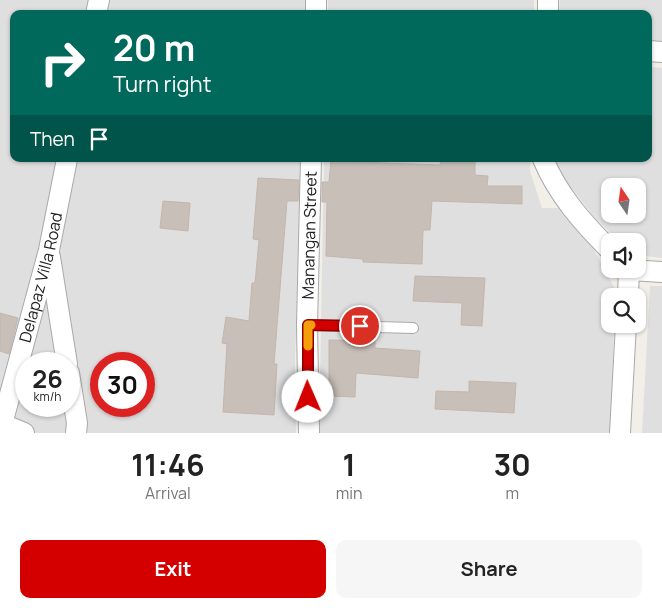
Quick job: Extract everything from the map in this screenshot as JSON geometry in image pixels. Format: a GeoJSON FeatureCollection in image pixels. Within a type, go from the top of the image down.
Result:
{"type":"FeatureCollection","features":[{"type":"Feature","properties":{"kind":"street","name":"Delapaz Villa Road"},"geometry":{"type":"LineString","coordinates":[[24,433],[1,426],[49,250],[66,162]]}},
{"type":"Feature","properties":{"kind":"street","name":"Manangan Street"},"geometry":{"type":"LineString","coordinates":[[309,433],[308,325],[311,162]]}},
{"type":"Feature","properties":{"kind":"street"},"geometry":{"type":"LineString","coordinates":[[544,162],[552,181],[584,224],[601,241]]}},
{"type":"Feature","properties":{"kind":"street"},"geometry":{"type":"LineString","coordinates":[[49,250],[65,352]]}},
{"type":"Feature","properties":{"kind":"street"},"geometry":{"type":"LineString","coordinates":[[646,271],[662,272]]}},
{"type":"Feature","properties":{"kind":"street"},"geometry":{"type":"LineString","coordinates":[[620,433],[626,333]]}},
{"type":"Feature","properties":{"kind":"street"},"geometry":{"type":"LineString","coordinates":[[76,417],[76,433]]}},
{"type":"Feature","properties":{"kind":"lane"},"geometry":{"type":"LineString","coordinates":[[308,325],[413,328]]}},
{"type":"Feature","properties":{"kind":"shaded area"},"geometry":{"type":"Polygon","coordinates":[[[0,0],[306,0],[305,10],[10,10],[10,162],[303,162],[295,358],[296,433],[0,433],[0,0]]]}},
{"type":"Feature","properties":{"kind":"shaded area"},"geometry":{"type":"Polygon","coordinates":[[[328,0],[534,0],[534,10],[328,10],[328,0]]]}},
{"type":"Feature","properties":{"kind":"shaded area"},"geometry":{"type":"Polygon","coordinates":[[[560,0],[662,0],[662,42],[652,41],[652,10],[559,10],[560,0]]]}},
{"type":"Feature","properties":{"kind":"shaded area"},"geometry":{"type":"Polygon","coordinates":[[[652,67],[662,68],[662,258],[646,256],[646,233],[611,233],[597,220],[564,179],[555,162],[652,162],[652,67]]]}},
{"type":"Feature","properties":{"kind":"shaded area"},"geometry":{"type":"Polygon","coordinates":[[[324,162],[530,162],[530,171],[542,208],[559,208],[592,246],[601,263],[601,278],[609,278],[614,288],[601,288],[601,333],[614,333],[611,433],[319,433],[324,162]]]}},
{"type":"Feature","properties":{"kind":"shaded area"},"geometry":{"type":"Polygon","coordinates":[[[650,286],[662,286],[662,433],[642,433],[650,286]]]}},
{"type":"Feature","properties":{"kind":"building"},"geometry":{"type":"Polygon","coordinates":[[[331,162],[440,165],[440,162],[475,162],[475,175],[488,176],[487,186],[522,186],[522,204],[432,201],[430,230],[423,230],[422,264],[363,262],[363,259],[326,256],[327,202],[322,202],[322,182],[329,182],[331,162]]]}},
{"type":"Feature","properties":{"kind":"building"},"geometry":{"type":"Polygon","coordinates":[[[258,178],[299,180],[298,201],[287,201],[274,364],[277,364],[274,415],[223,412],[227,344],[222,343],[226,317],[249,321],[252,283],[255,283],[259,240],[253,239],[258,178]]]}},
{"type":"Feature","properties":{"kind":"building"},"geometry":{"type":"Polygon","coordinates":[[[163,201],[190,203],[188,231],[160,228],[163,201]]]}},
{"type":"Feature","properties":{"kind":"building"},"geometry":{"type":"Polygon","coordinates":[[[415,276],[485,278],[482,326],[461,325],[462,303],[413,301],[415,276]]]}},
{"type":"Feature","properties":{"kind":"building"},"geometry":{"type":"Polygon","coordinates":[[[0,313],[18,318],[9,354],[0,351],[0,313]]]}},
{"type":"Feature","properties":{"kind":"building"},"geometry":{"type":"Polygon","coordinates":[[[329,340],[375,341],[375,348],[420,351],[418,378],[356,373],[355,397],[329,396],[329,340]]]}},
{"type":"Feature","properties":{"kind":"building"},"geometry":{"type":"Polygon","coordinates":[[[469,381],[516,383],[514,413],[435,409],[436,391],[469,392],[469,381]]]}},
{"type":"Feature","properties":{"kind":"slow traffic"},"geometry":{"type":"LineString","coordinates":[[308,346],[308,325],[311,325]]}},
{"type":"Feature","properties":{"kind":"route"},"geometry":{"type":"LineString","coordinates":[[308,397],[308,325],[360,326]]}}]}
